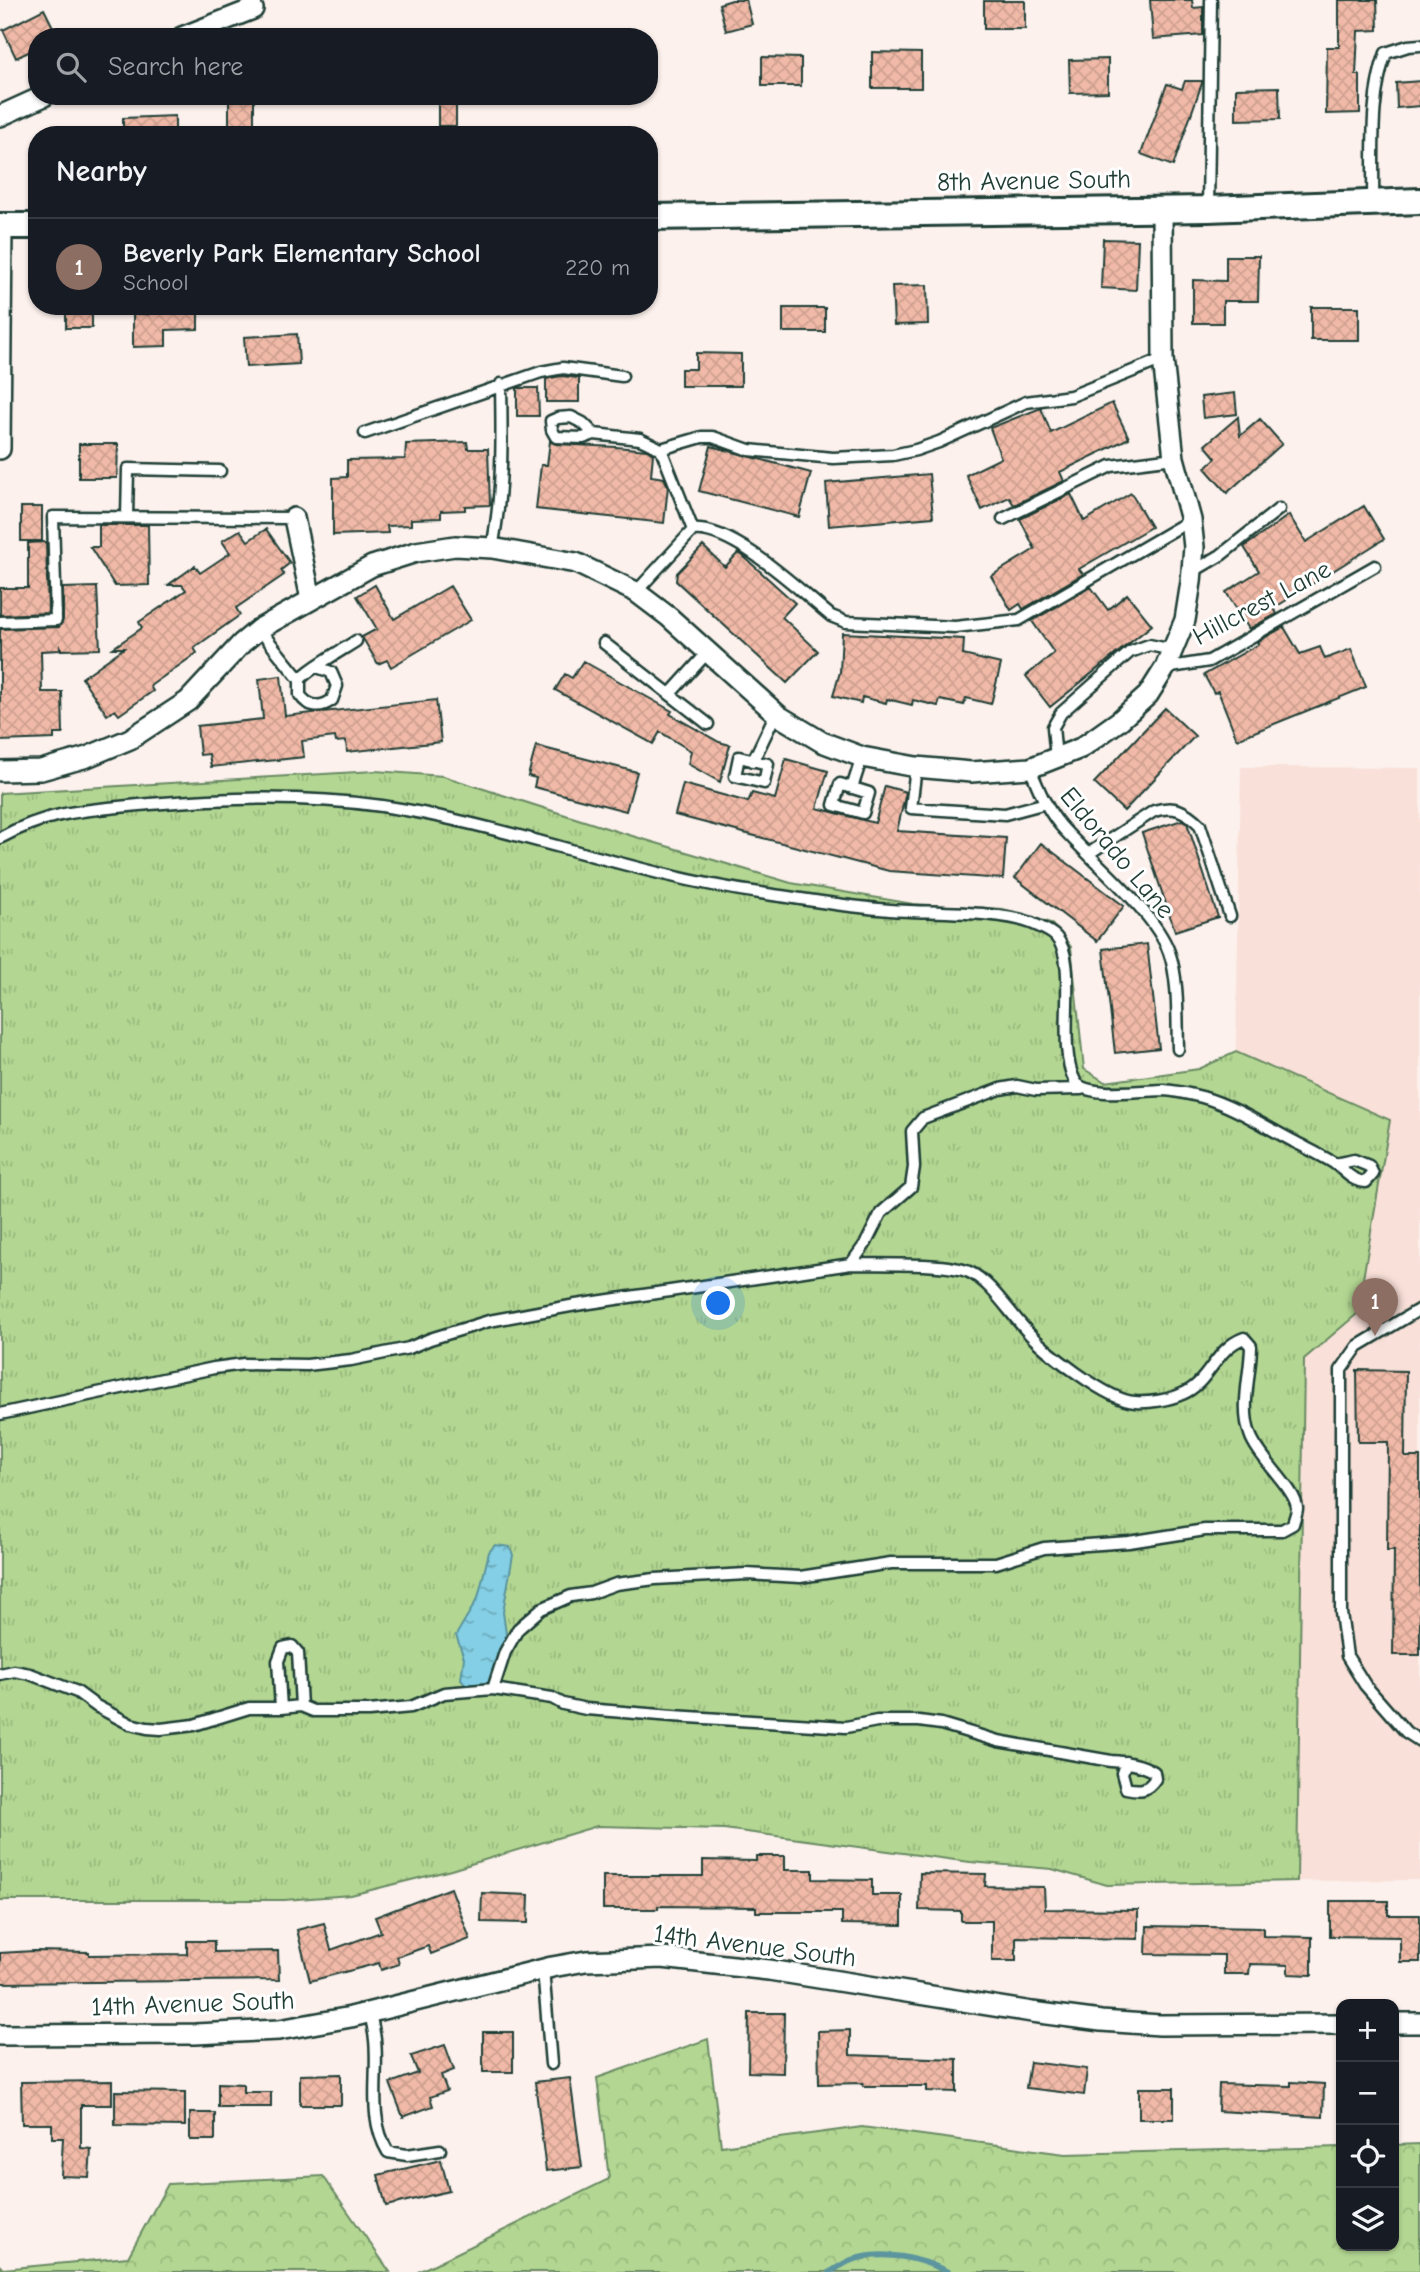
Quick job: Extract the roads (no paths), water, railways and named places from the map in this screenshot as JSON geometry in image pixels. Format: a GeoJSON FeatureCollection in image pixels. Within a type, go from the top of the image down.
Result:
{"type":"FeatureCollection","features":[{"type":"Feature","properties":{"kind":"street"},"geometry":{"type":"LineString","coordinates":[[205,28],[254,9]]}},
{"type":"Feature","properties":{"kind":"street"},"geometry":{"type":"LineString","coordinates":[[0,116],[28,103]]}},
{"type":"Feature","properties":{"kind":"street","name":"8th Avenue South"},"geometry":{"type":"LineString","coordinates":[[658,217],[1208,209],[1420,201]]}},
{"type":"Feature","properties":{"kind":"street"},"geometry":{"type":"LineString","coordinates":[[0,771],[41,770],[87,757],[130,738],[188,701],[242,643],[259,629],[372,566],[416,552],[455,546],[492,548],[576,563],[636,592],[776,713],[822,742],[862,757],[916,767],[971,772],[1030,768],[1081,748],[1119,721],[1148,695],[1169,659],[1185,620],[1194,547],[1191,520],[1174,458],[1163,359],[1162,209]]}},
{"type":"Feature","properties":{"kind":"street"},"geometry":{"type":"LineString","coordinates":[[0,449],[1,226],[28,226]]}},
{"type":"Feature","properties":{"kind":"street"},"geometry":{"type":"LineString","coordinates":[[294,518],[311,599]]}},
{"type":"Feature","properties":{"kind":"street","name":"14th Avenue South"},"geometry":{"type":"LineString","coordinates":[[0,2035],[240,2033],[315,2025],[543,1969],[586,1961],[662,1958],[769,1970],[1101,2021],[1160,2025],[1336,2024]]}},
{"type":"Feature","properties":{"kind":"street"},"geometry":{"type":"LineString","coordinates":[[1399,2024],[1420,2023]]}},
{"type":"Feature","properties":{"kind":"lane"},"geometry":{"type":"LineString","coordinates":[[1208,209],[1211,0]]}},
{"type":"Feature","properties":{"kind":"lane"},"geometry":{"type":"LineString","coordinates":[[1373,203],[1376,108],[1381,68],[1386,53],[1420,45]]}},
{"type":"Feature","properties":{"kind":"lane"},"geometry":{"type":"LineString","coordinates":[[594,434],[640,439],[661,449],[702,437],[713,437],[749,450],[833,458],[893,455],[939,442],[1027,402],[1072,396],[1163,359]]}},
{"type":"Feature","properties":{"kind":"lane"},"geometry":{"type":"LineString","coordinates":[[365,433],[501,384],[563,368],[622,376]]}},
{"type":"Feature","properties":{"kind":"lane"},"geometry":{"type":"LineString","coordinates":[[492,548],[499,511],[503,462],[501,384]]}},
{"type":"Feature","properties":{"kind":"lane"},"geometry":{"type":"LineString","coordinates":[[661,449],[693,530]]}},
{"type":"Feature","properties":{"kind":"lane"},"geometry":{"type":"LineString","coordinates":[[1003,519],[1111,466],[1174,458]]}},
{"type":"Feature","properties":{"kind":"lane"},"geometry":{"type":"LineString","coordinates":[[127,517],[128,469],[220,471]]}},
{"type":"Feature","properties":{"kind":"lane"},"geometry":{"type":"LineString","coordinates":[[1192,572],[1221,555],[1279,509]]}},
{"type":"Feature","properties":{"kind":"lane"},"geometry":{"type":"LineString","coordinates":[[0,622],[56,620],[53,517],[294,518]]}},
{"type":"Feature","properties":{"kind":"lane"},"geometry":{"type":"LineString","coordinates":[[636,592],[693,530],[704,529],[741,545],[831,616],[846,622],[956,627],[1019,620],[1191,520]]}},
{"type":"Feature","properties":{"kind":"lane","name":"Hillcrest Lane"},"geometry":{"type":"LineString","coordinates":[[1056,758],[1053,727],[1061,713],[1130,652],[1149,645],[1169,659],[1209,661],[1375,566]]}},
{"type":"Feature","properties":{"kind":"lane"},"geometry":{"type":"LineString","coordinates":[[259,629],[299,680],[299,695],[304,701],[311,705],[326,705],[336,694],[336,679],[331,673],[317,667]]}},
{"type":"Feature","properties":{"kind":"lane"},"geometry":{"type":"LineString","coordinates":[[299,680],[310,669],[356,641]]}},
{"type":"Feature","properties":{"kind":"lane"},"geometry":{"type":"LineString","coordinates":[[604,643],[708,724]]}},
{"type":"Feature","properties":{"kind":"lane"},"geometry":{"type":"LineString","coordinates":[[670,694],[708,652]]}},
{"type":"Feature","properties":{"kind":"lane"},"geometry":{"type":"LineString","coordinates":[[753,761],[776,713]]}},
{"type":"Feature","properties":{"kind":"lane"},"geometry":{"type":"LineString","coordinates":[[852,788],[862,757]]}},
{"type":"Feature","properties":{"kind":"lane"},"geometry":{"type":"LineString","coordinates":[[916,767],[911,808],[1006,814],[1046,803]]}},
{"type":"Feature","properties":{"kind":"lane","name":"Eldorado Lane"},"geometry":{"type":"LineString","coordinates":[[1030,768],[1046,803],[1059,823],[1155,926],[1169,952],[1174,980],[1178,1049]]}},
{"type":"Feature","properties":{"kind":"lane"},"geometry":{"type":"LineString","coordinates":[[0,838],[35,821],[66,812],[102,808],[231,798],[340,802],[415,812],[598,858],[754,892],[886,910],[1009,917],[1033,923],[1057,938],[1067,967],[1068,1058],[1074,1081],[1081,1088]]}},
{"type":"Feature","properties":{"kind":"lane"},"geometry":{"type":"LineString","coordinates":[[1088,854],[1154,811],[1167,807],[1179,808],[1200,825],[1230,916]]}},
{"type":"Feature","properties":{"kind":"lane"},"geometry":{"type":"LineString","coordinates":[[851,1264],[866,1243],[881,1213],[911,1187],[915,1167],[912,1131],[923,1118],[1000,1089],[1017,1086],[1036,1090],[1159,1090],[1204,1098],[1226,1106],[1335,1164]]}},
{"type":"Feature","properties":{"kind":"lane"},"geometry":{"type":"LineString","coordinates":[[0,1414],[214,1368],[244,1364],[307,1365],[351,1360],[409,1348],[430,1339],[501,1319],[683,1288],[851,1264],[941,1267],[969,1272],[989,1287],[1053,1357],[1110,1395],[1133,1402],[1182,1394],[1197,1386],[1221,1352],[1233,1342],[1244,1338],[1251,1346],[1247,1414],[1249,1434],[1271,1469],[1294,1496],[1297,1509],[1293,1524],[1282,1530],[1205,1530],[1129,1542],[1044,1548],[996,1563],[891,1563],[800,1577],[747,1574],[655,1578],[617,1584],[591,1593],[571,1596],[541,1609],[518,1629],[505,1652],[493,1689]]}},
{"type":"Feature","properties":{"kind":"lane"},"geometry":{"type":"LineString","coordinates":[[1420,1309],[1358,1346],[1341,1370],[1341,1613],[1348,1656],[1365,1685],[1406,1732],[1420,1741]]}},
{"type":"Feature","properties":{"kind":"lane"},"geometry":{"type":"LineString","coordinates":[[281,1708],[278,1661],[283,1648],[292,1646],[299,1653],[300,1706]]}},
{"type":"Feature","properties":{"kind":"lane"},"geometry":{"type":"LineString","coordinates":[[0,1674],[14,1671],[30,1674],[77,1692],[130,1724],[147,1728],[194,1725],[249,1708],[300,1706],[313,1711],[369,1711],[411,1707],[444,1693],[493,1689],[552,1698],[563,1704],[586,1709],[673,1716],[846,1727],[877,1721],[919,1721],[941,1724],[998,1741],[1126,1762]]}},
{"type":"Feature","properties":{"kind":"lane"},"geometry":{"type":"LineString","coordinates":[[543,1969],[551,2064]]}},
{"type":"Feature","properties":{"kind":"lane"},"geometry":{"type":"LineString","coordinates":[[370,2013],[376,2041],[375,2102],[381,2139],[388,2152],[407,2155],[440,2150]]}},
{"type":"Feature","properties":{"kind":"water"},"geometry":{"type":"Polygon","coordinates":[[[495,1545],[510,1547],[513,1555],[503,1612],[506,1634],[492,1681],[468,1687],[461,1679],[464,1658],[456,1635],[478,1598],[489,1552],[495,1545]]]}},
{"type":"Feature","properties":{"kind":"waterway"},"geometry":{"type":"LineString","coordinates":[[830,2272],[852,2260],[879,2255],[914,2259],[948,2272]]}},
{"type":"Feature","properties":{"kind":"place","name":"Beverly Park Elementary School"},"geometry":{"type":"Point","coordinates":[1375,1336]}}]}
